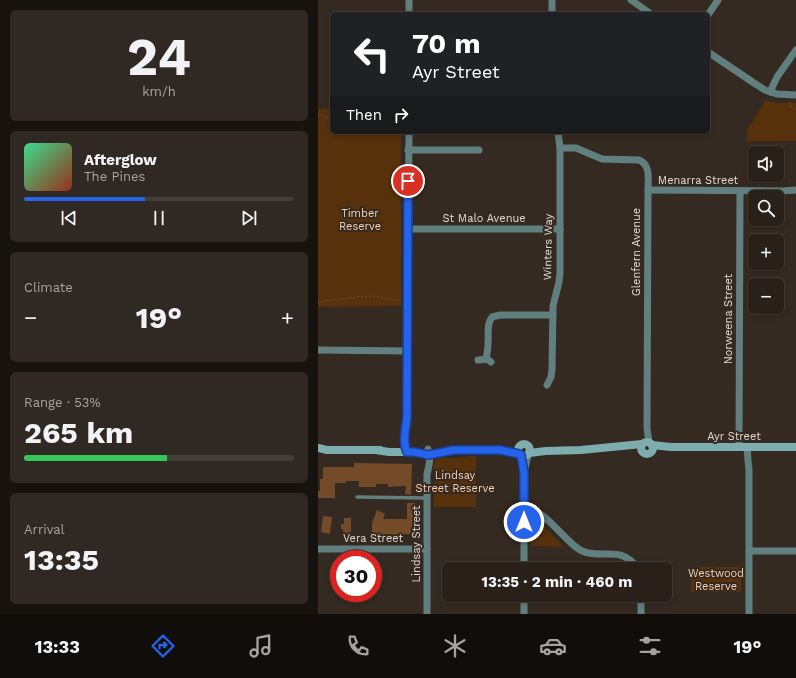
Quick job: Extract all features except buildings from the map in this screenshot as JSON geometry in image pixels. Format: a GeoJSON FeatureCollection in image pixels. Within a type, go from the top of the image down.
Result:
{"type":"FeatureCollection","features":[{"type":"Feature","properties":{"kind":"street"},"geometry":{"type":"LineString","coordinates":[[409,0],[409,12]]}},
{"type":"Feature","properties":{"kind":"street"},"geometry":{"type":"LineString","coordinates":[[552,0],[552,12]]}},
{"type":"Feature","properties":{"kind":"street"},"geometry":{"type":"LineString","coordinates":[[630,0],[649,12]]}},
{"type":"Feature","properties":{"kind":"street"},"geometry":{"type":"LineString","coordinates":[[710,12],[718,0]]}},
{"type":"Feature","properties":{"kind":"street"},"geometry":{"type":"LineString","coordinates":[[770,92],[796,50]]}},
{"type":"Feature","properties":{"kind":"street"},"geometry":{"type":"LineString","coordinates":[[710,53],[770,92],[796,95]]}},
{"type":"Feature","properties":{"kind":"street"},"geometry":{"type":"LineString","coordinates":[[407,449],[405,434],[407,417],[408,351],[408,134]]}},
{"type":"Feature","properties":{"kind":"street","name":"Winters Way"},"geometry":{"type":"LineString","coordinates":[[547,385],[551,377],[552,370],[554,301],[560,278],[560,148],[558,134]]}},
{"type":"Feature","properties":{"kind":"street","name":"Glenfern Avenue"},"geometry":{"type":"LineString","coordinates":[[560,148],[576,148],[602,159],[641,161],[647,167],[646,447]]}},
{"type":"Feature","properties":{"kind":"street"},"geometry":{"type":"LineString","coordinates":[[408,150],[479,150]]}},
{"type":"Feature","properties":{"kind":"street","name":"Menarra Street"},"geometry":{"type":"LineString","coordinates":[[648,190],[796,190]]}},
{"type":"Feature","properties":{"kind":"street","name":"Norweena Street"},"geometry":{"type":"LineString","coordinates":[[740,191],[746,447],[751,460],[749,470],[749,614]]}},
{"type":"Feature","properties":{"kind":"street","name":"St Malo Avenue"},"geometry":{"type":"LineString","coordinates":[[408,229],[560,229]]}},
{"type":"Feature","properties":{"kind":"street"},"geometry":{"type":"LineString","coordinates":[[478,360],[489,361],[488,325],[492,317],[496,315],[553,315]]}},
{"type":"Feature","properties":{"kind":"street"},"geometry":{"type":"LineString","coordinates":[[318,350],[408,351]]}},
{"type":"Feature","properties":{"kind":"street","name":"Ayr Street"},"geometry":{"type":"LineString","coordinates":[[318,448],[327,450],[407,449],[427,453],[440,448],[454,450],[500,450],[524,452],[617,447],[632,449],[646,447],[796,447]]}},
{"type":"Feature","properties":{"kind":"street","name":"Ayr Street"},"geometry":{"type":"LineString","coordinates":[[318,452],[327,450]]}},
{"type":"Feature","properties":{"kind":"street"},"geometry":{"type":"LineString","coordinates":[[524,452],[524,562]]}},
{"type":"Feature","properties":{"kind":"street","name":"Lindsay Street"},"geometry":{"type":"LineString","coordinates":[[427,453],[427,614]]}},
{"type":"Feature","properties":{"kind":"street"},"geometry":{"type":"LineString","coordinates":[[524,506],[547,518],[571,543],[579,549],[591,553],[621,555],[628,558],[632,562]]}},
{"type":"Feature","properties":{"kind":"street","name":"Vera Street"},"geometry":{"type":"LineString","coordinates":[[318,549],[427,549]]}},
{"type":"Feature","properties":{"kind":"street"},"geometry":{"type":"LineString","coordinates":[[749,551],[796,551]]}},
{"type":"Feature","properties":{"kind":"street"},"geometry":{"type":"LineString","coordinates":[[524,602],[524,614]]}},
{"type":"Feature","properties":{"kind":"street"},"geometry":{"type":"LineString","coordinates":[[641,602],[641,614]]}},
{"type":"Feature","properties":{"kind":"lane"},"geometry":{"type":"LineString","coordinates":[[357,497],[427,498]]}},
{"type":"Feature","properties":{"kind":"path"},"geometry":{"type":"LineString","coordinates":[[790,102],[791,107],[796,110]]}},
{"type":"Feature","properties":{"kind":"path"},"geometry":{"type":"LineString","coordinates":[[318,115],[330,118]]}},
{"type":"Feature","properties":{"kind":"path"},"geometry":{"type":"LineString","coordinates":[[318,302],[358,296],[374,296],[402,301]]}},
{"type":"Feature","properties":{"kind":"path"},"geometry":{"type":"LineString","coordinates":[[710,575],[723,574],[731,578]]}},
{"type":"Feature","properties":{"kind":"path"},"geometry":{"type":"LineString","coordinates":[[727,584],[731,578],[738,574],[743,574]]}},
{"type":"Feature","properties":{"kind":"green space"},"geometry":{"type":"Polygon","coordinates":[[[766,100],[776,103],[796,103],[796,141],[747,141],[747,130],[766,100]]]}},
{"type":"Feature","properties":{"kind":"green space","name":"Timber Reserve"},"geometry":{"type":"Polygon","coordinates":[[[318,109],[330,109],[330,134],[401,134],[401,306],[318,307],[318,109]]]}},
{"type":"Feature","properties":{"kind":"green space","name":"Lindsay Street Reserve"},"geometry":{"type":"Polygon","coordinates":[[[476,456],[476,507],[434,507],[435,460],[440,458],[476,456]]]}},
{"type":"Feature","properties":{"kind":"green space"},"geometry":{"type":"Polygon","coordinates":[[[535,522],[540,522],[564,547],[531,546],[531,530],[535,522]]]}},
{"type":"Feature","properties":{"kind":"green space","name":"Westwood Reserve"},"geometry":{"type":"Polygon","coordinates":[[[691,567],[741,567],[741,592],[691,592],[691,567]]]}},
{"type":"Feature","properties":{"kind":"route"},"geometry":{"type":"LineString","coordinates":[[408,181],[407,417],[405,450],[407,452],[428,455],[454,450],[500,450],[514,452],[521,455],[524,473],[524,522]]}}]}
